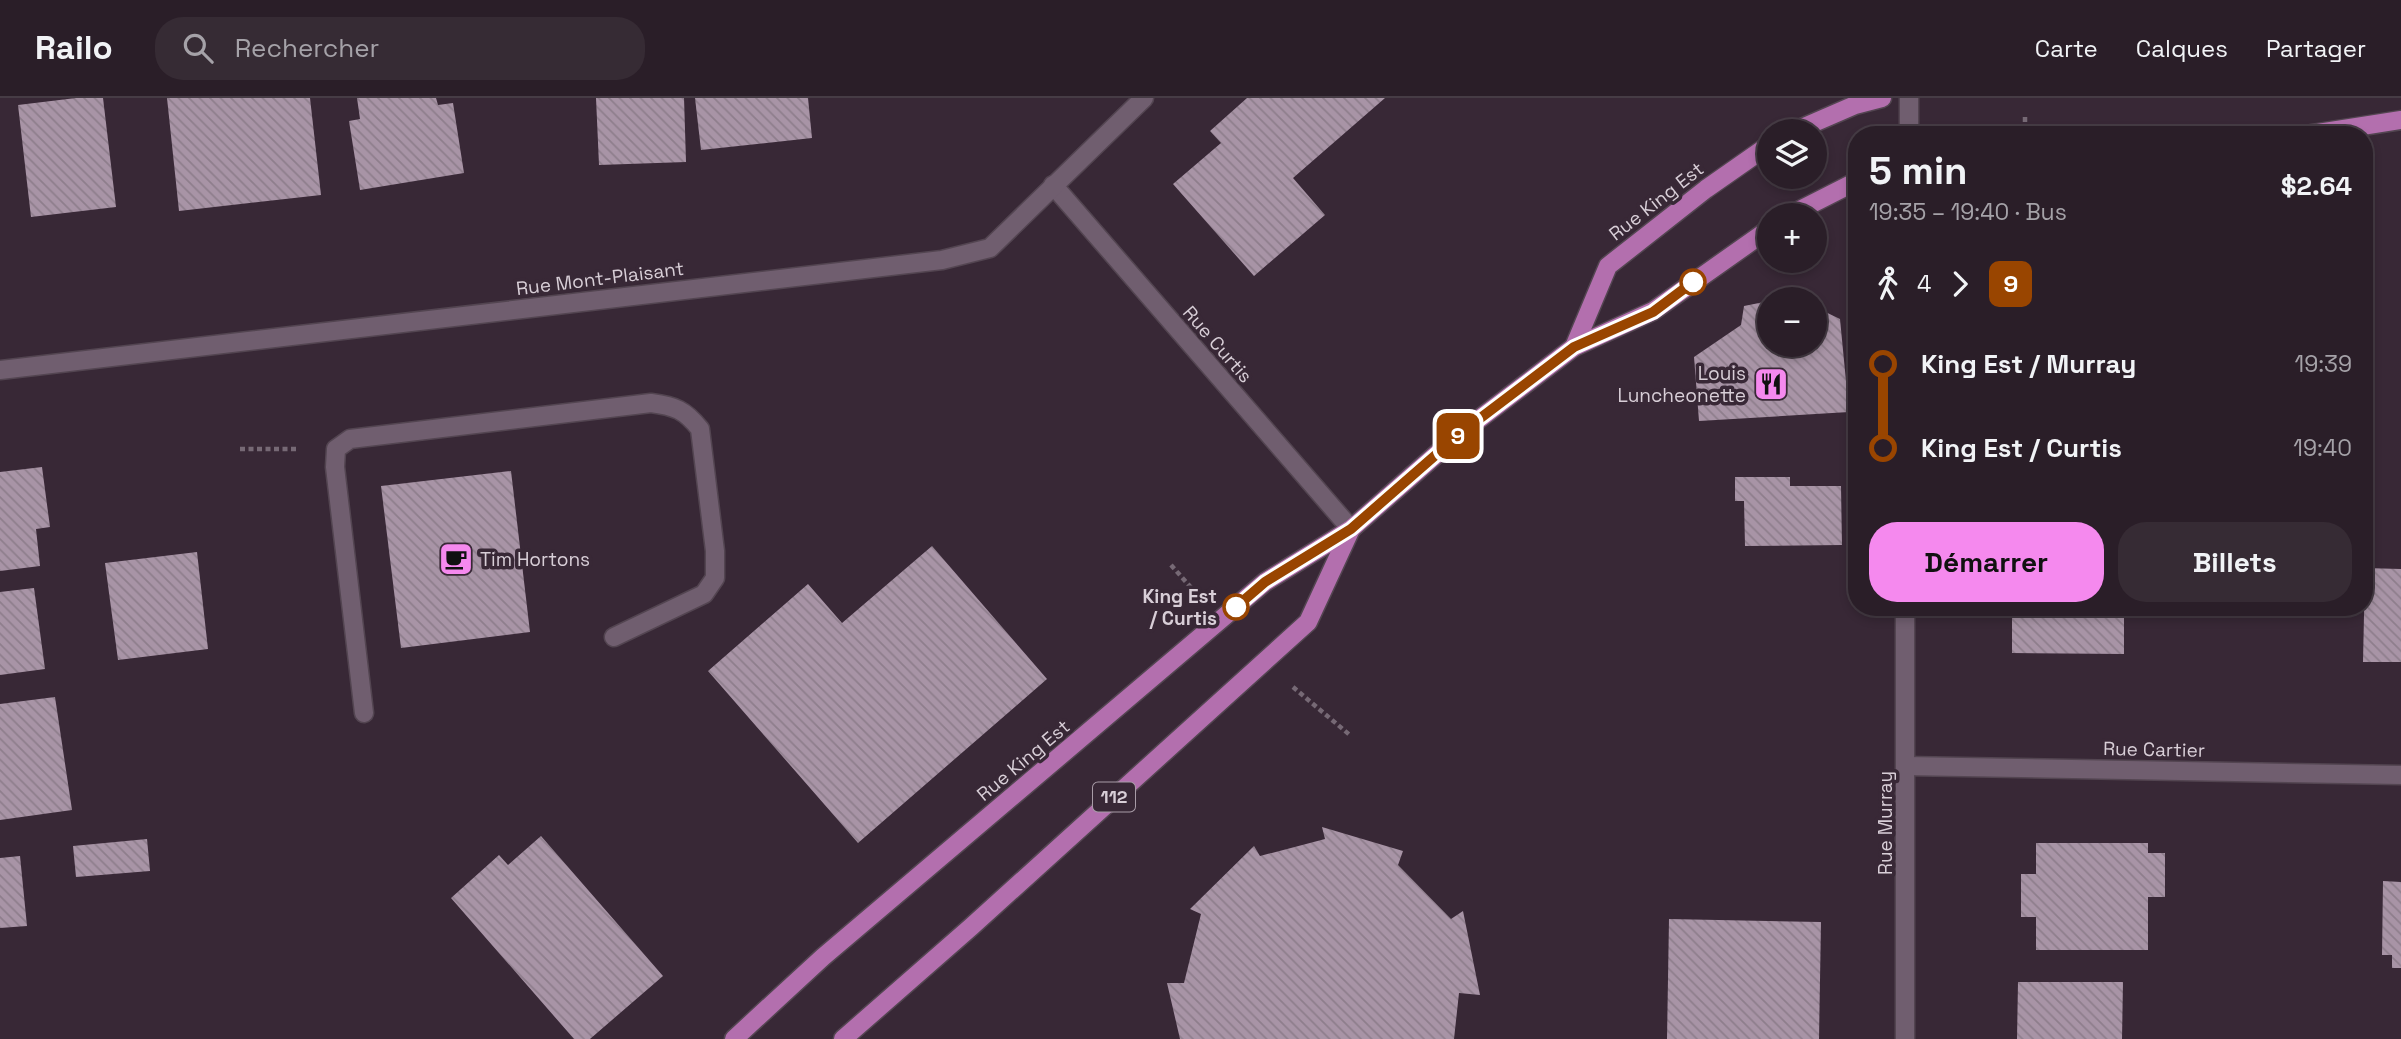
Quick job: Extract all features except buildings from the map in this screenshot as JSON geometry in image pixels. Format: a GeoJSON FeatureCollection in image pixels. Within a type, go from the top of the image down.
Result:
{"type":"FeatureCollection","features":[{"type":"Feature","properties":{"kind":"main road"},"geometry":{"type":"LineString","coordinates":[[1822,119],[1855,105],[1882,98]]}},
{"type":"Feature","properties":{"kind":"main road"},"geometry":{"type":"LineString","coordinates":[[2363,126],[2401,120]]}},
{"type":"Feature","properties":{"kind":"main road","name":"Rue King Est"},"geometry":{"type":"LineString","coordinates":[[1574,347],[1608,266],[1706,189],[1757,153]]}},
{"type":"Feature","properties":{"kind":"main road"},"geometry":{"type":"LineString","coordinates":[[1814,203],[1848,186]]}},
{"type":"Feature","properties":{"kind":"main road","name":"Rue King Est"},"geometry":{"type":"LineString","coordinates":[[734,1039],[823,957],[1265,582],[1351,529],[1462,432],[1574,347],[1653,312],[1757,238]]}},
{"type":"Feature","properties":{"kind":"main road","name":"Rue King Est"},"geometry":{"type":"LineString","coordinates":[[843,1039],[1308,622],[1351,529]]}},
{"type":"Feature","properties":{"kind":"street","name":"Rue Mont-Plaisant"},"geometry":{"type":"LineString","coordinates":[[0,370],[942,260],[990,248],[1144,98]]}},
{"type":"Feature","properties":{"kind":"street"},"geometry":{"type":"LineString","coordinates":[[1909,98],[1909,126]]}},
{"type":"Feature","properties":{"kind":"street","name":"Rue Curtis"},"geometry":{"type":"LineString","coordinates":[[1053,185],[1351,529]]}},
{"type":"Feature","properties":{"kind":"street"},"geometry":{"type":"LineString","coordinates":[[364,713],[335,467],[336,449],[350,439],[651,403],[672,406],[690,415],[700,429],[715,551],[715,578],[704,594],[614,637]]}},
{"type":"Feature","properties":{"kind":"street","name":"Rue Murray"},"geometry":{"type":"LineString","coordinates":[[1905,616],[1905,1039]]}},
{"type":"Feature","properties":{"kind":"street","name":"Rue Cartier"},"geometry":{"type":"LineString","coordinates":[[1906,766],[2401,775]]}},
{"type":"Feature","properties":{"kind":"path"},"geometry":{"type":"LineString","coordinates":[[2025,117],[2025,126]]}},
{"type":"Feature","properties":{"kind":"path"},"geometry":{"type":"LineString","coordinates":[[240,449],[336,449]]}},
{"type":"Feature","properties":{"kind":"path"},"geometry":{"type":"LineString","coordinates":[[1264,662],[1351,736]]}},
{"type":"Feature","properties":{"kind":"bus line","name":"9"},"geometry":{"type":"LineString","coordinates":[[1236,607],[1265,582],[1351,529],[1462,432],[1574,347],[1653,312],[1693,282]]}},
{"type":"Feature","properties":{"kind":"place","name":"Louis Luncheonette"},"geometry":{"type":"Point","coordinates":[1771,384]}},
{"type":"Feature","properties":{"kind":"place","name":"Tim Hortons"},"geometry":{"type":"Point","coordinates":[456,559]}},
{"type":"Feature","properties":{"kind":"place","name":"King Est / Curtis"},"geometry":{"type":"Point","coordinates":[1236,607]}}]}
